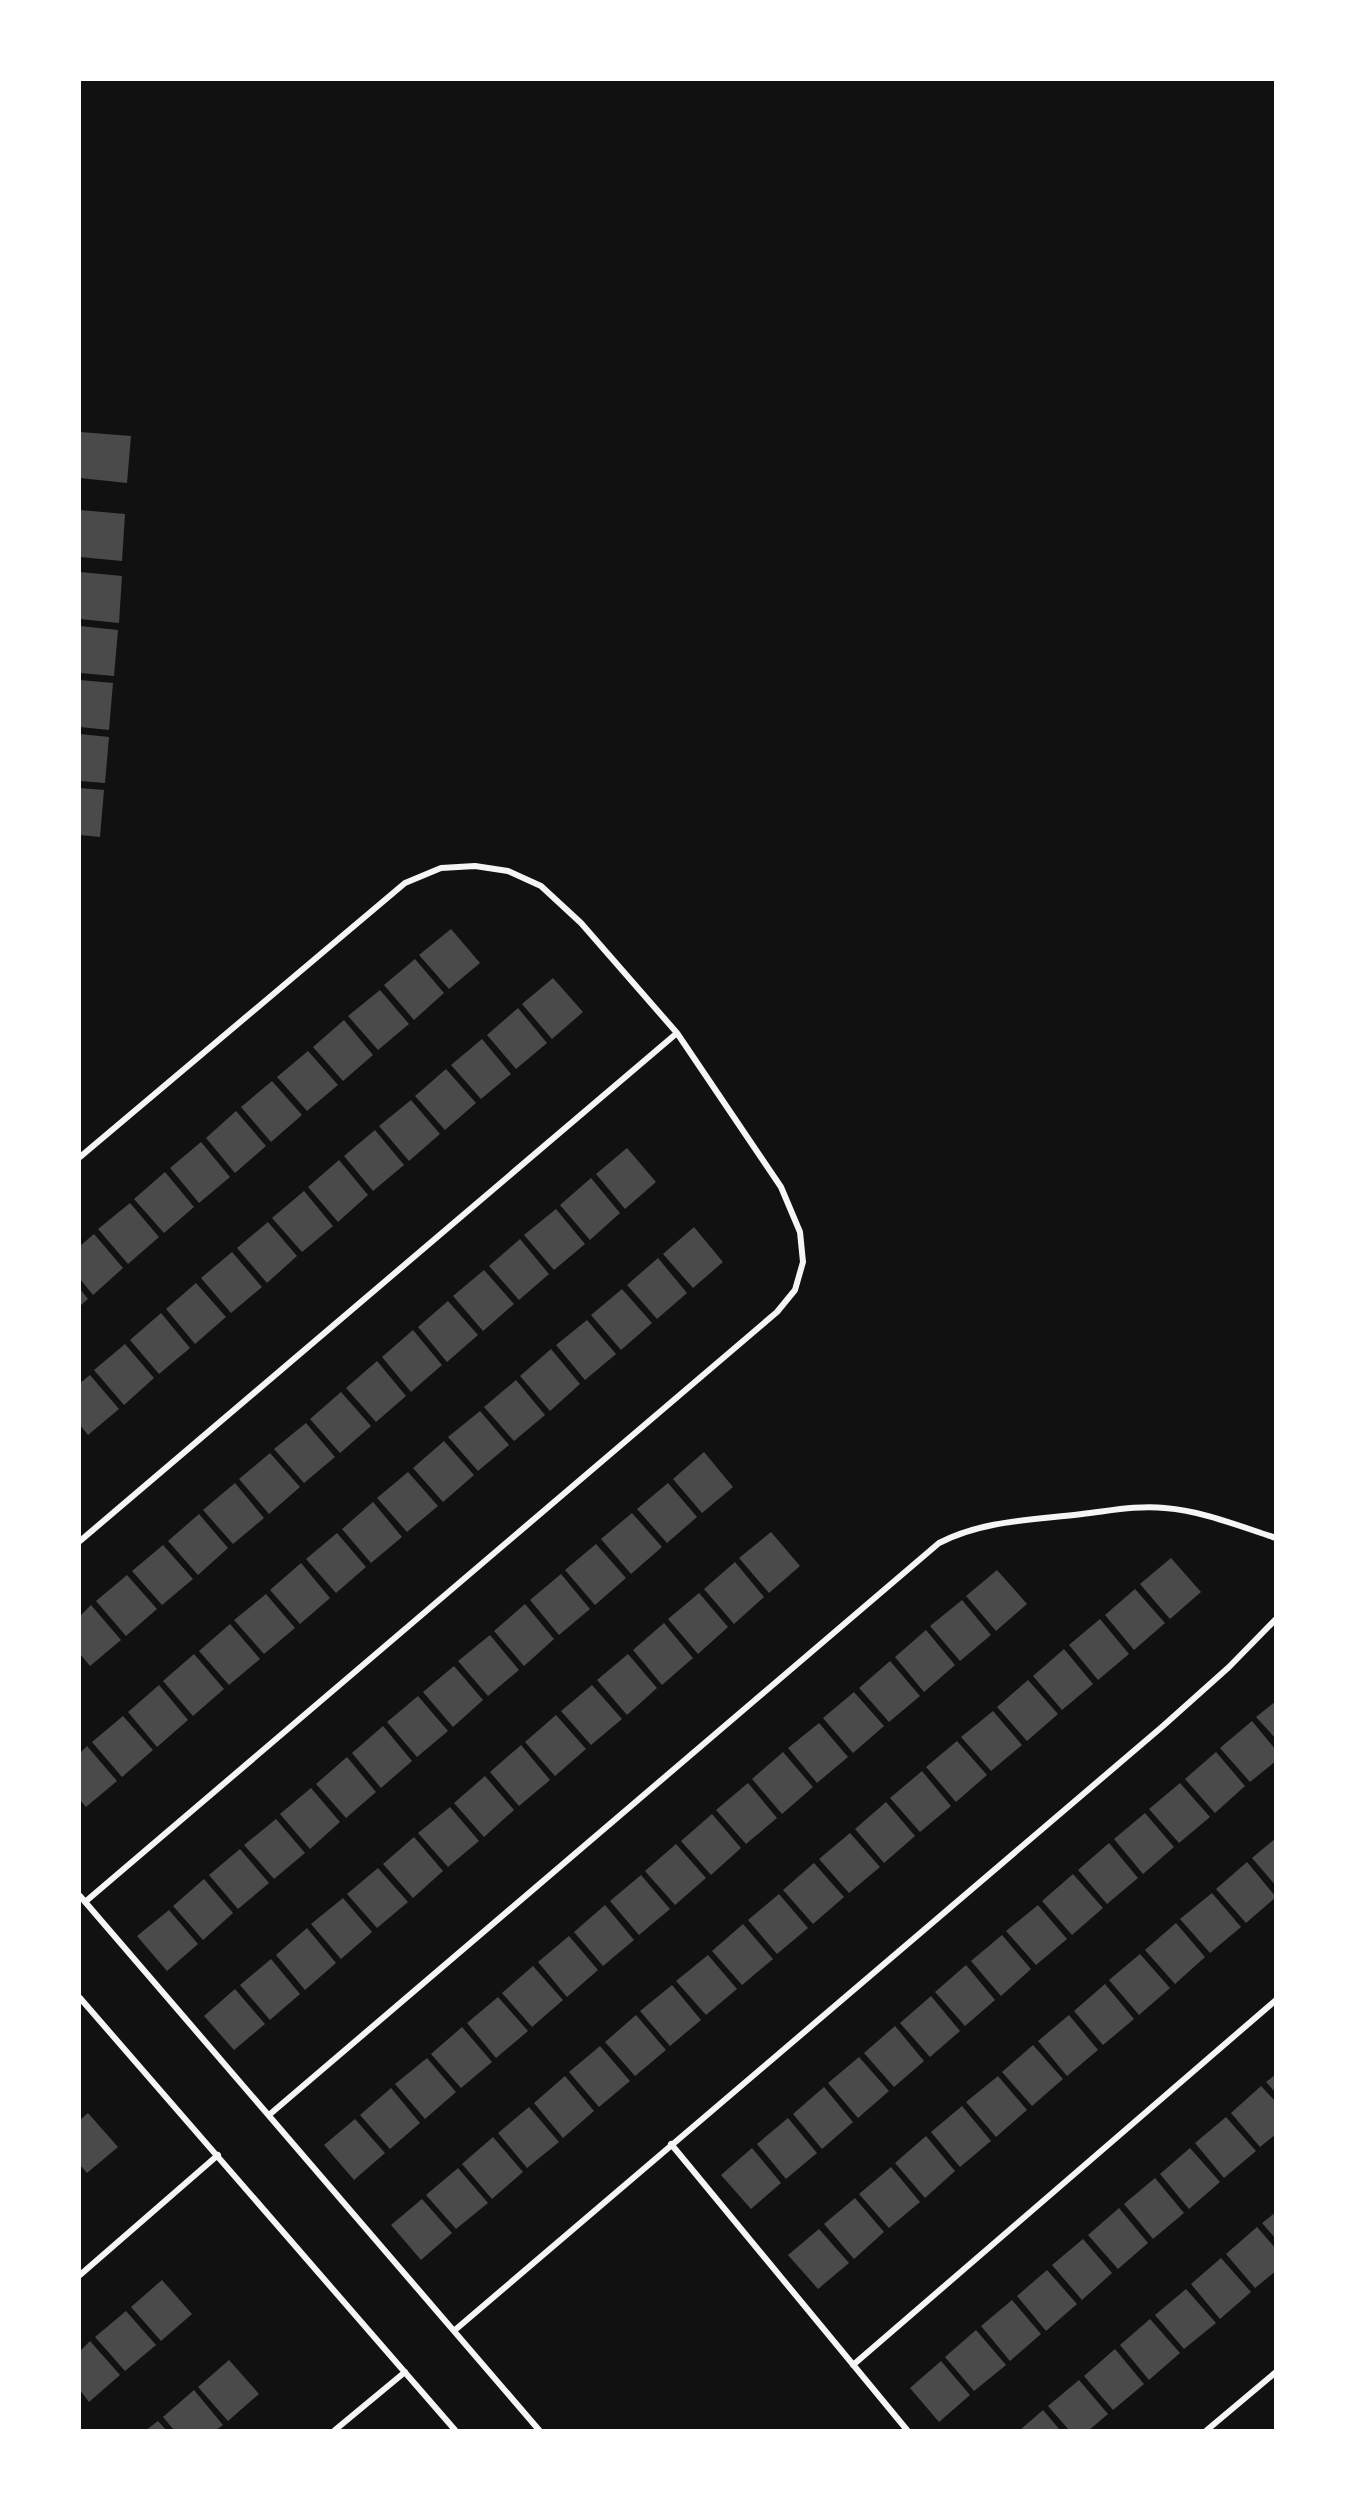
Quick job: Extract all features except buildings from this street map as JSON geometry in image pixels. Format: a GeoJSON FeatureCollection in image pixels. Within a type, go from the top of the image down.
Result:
{"type":"FeatureCollection","features":[{"type":"Feature","properties":{"kind":"street"},"geometry":{"type":"LineString","coordinates":[[80,1157],[405,883],[441,868],[475,866],[508,871],[541,886],[581,923],[677,1033],[781,1187],[800,1232],[803,1263],[795,1290],[777,1312],[85,1902]]}},
{"type":"Feature","properties":{"kind":"street"},"geometry":{"type":"LineString","coordinates":[[80,1541],[677,1033]]}},
{"type":"Feature","properties":{"kind":"street"},"geometry":{"type":"LineString","coordinates":[[269,2115],[939,1543],[958,1533],[983,1526],[1124,1509],[1164,1507],[1209,1515],[1275,1538]]}},
{"type":"Feature","properties":{"kind":"street"},"geometry":{"type":"LineString","coordinates":[[455,2330],[1163,1726],[1229,1667],[1275,1619]]}},
{"type":"Feature","properties":{"kind":"street"},"geometry":{"type":"LineString","coordinates":[[80,1896],[539,2430]]}},
{"type":"Feature","properties":{"kind":"street"},"geometry":{"type":"LineString","coordinates":[[80,1998],[455,2430]]}},
{"type":"Feature","properties":{"kind":"street"},"geometry":{"type":"LineString","coordinates":[[853,2365],[1275,2000]]}},
{"type":"Feature","properties":{"kind":"street"},"geometry":{"type":"LineString","coordinates":[[671,2144],[907,2430]]}},
{"type":"Feature","properties":{"kind":"street"},"geometry":{"type":"LineString","coordinates":[[80,2275],[218,2155]]}},
{"type":"Feature","properties":{"kind":"street"},"geometry":{"type":"LineString","coordinates":[[335,2430],[405,2372]]}},
{"type":"Feature","properties":{"kind":"street"},"geometry":{"type":"LineString","coordinates":[[1207,2430],[1275,2372]]}}]}
